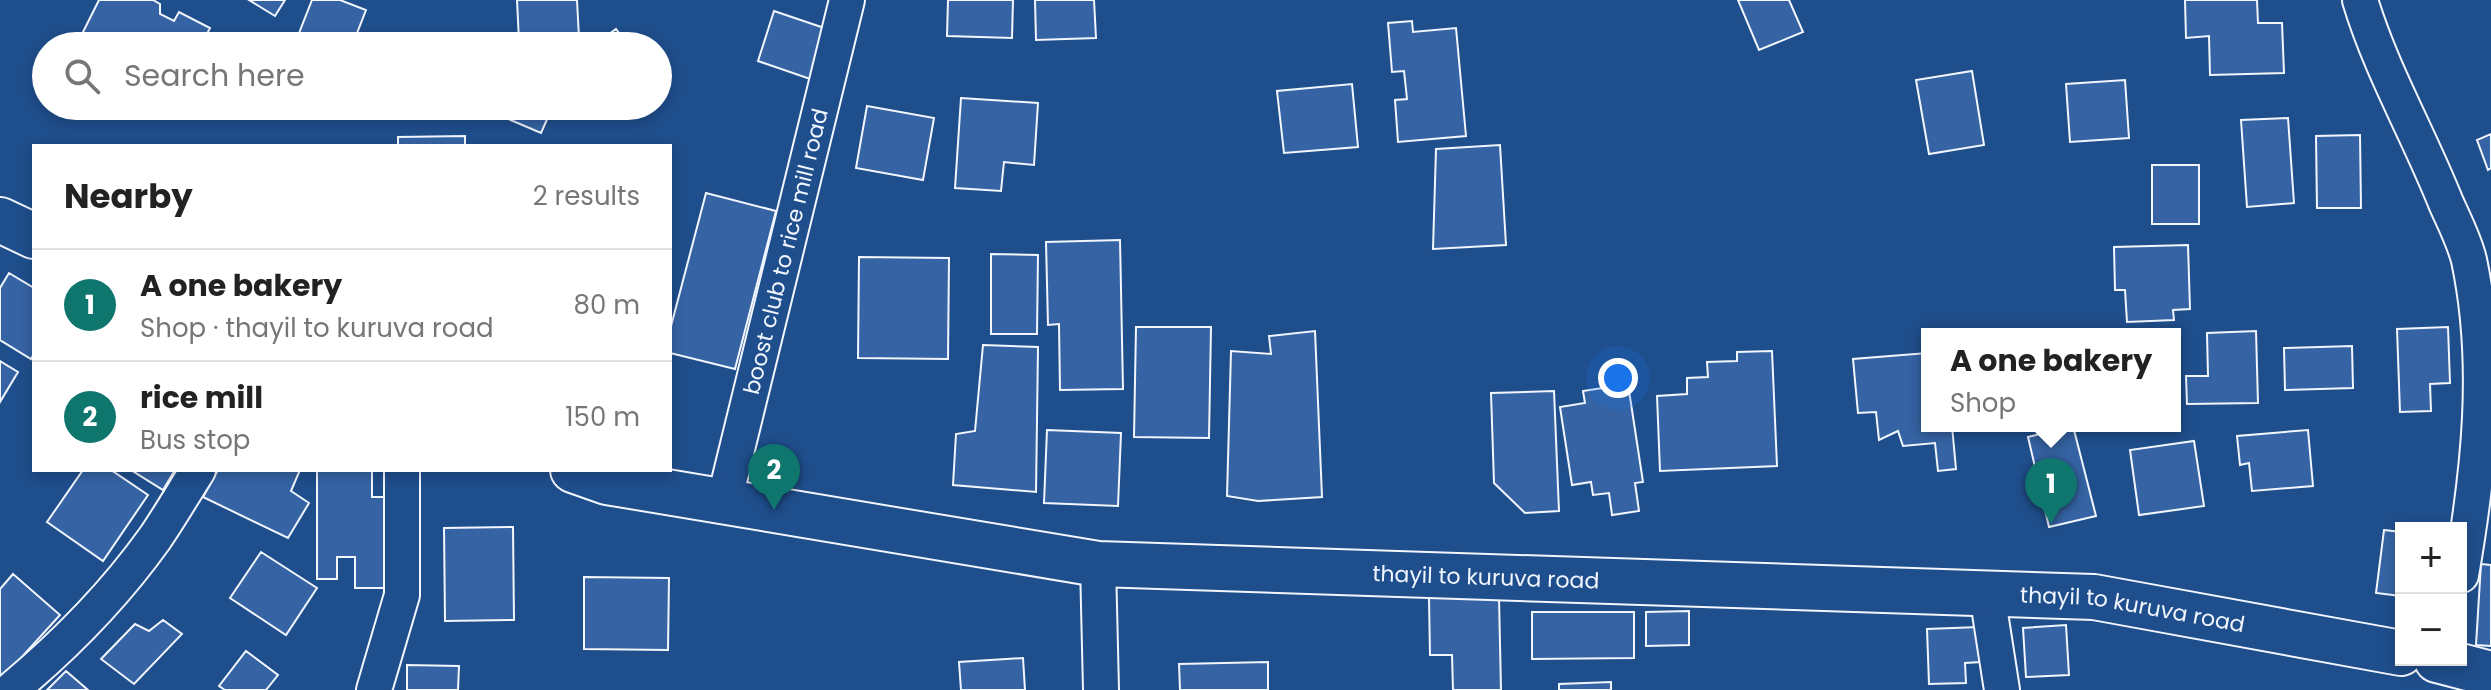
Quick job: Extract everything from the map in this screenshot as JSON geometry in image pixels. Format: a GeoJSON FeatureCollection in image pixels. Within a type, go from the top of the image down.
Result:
{"type":"FeatureCollection","features":[{"type":"Feature","properties":{"kind":"main road"},"geometry":{"type":"LineString","coordinates":[[0,220],[32,235]]}},
{"type":"Feature","properties":{"kind":"main road","name":"thayil to kuruva road"},"geometry":{"type":"LineString","coordinates":[[579,472],[607,482],[1098,564],[2094,597],[2395,652]]}},
{"type":"Feature","properties":{"kind":"main road"},"geometry":{"type":"LineString","coordinates":[[2460,666],[2491,674]]}},
{"type":"Feature","properties":{"kind":"street","name":"boost club to rice mill road"},"geometry":{"type":"LineString","coordinates":[[724,502],[847,0]]}},
{"type":"Feature","properties":{"kind":"street"},"geometry":{"type":"LineString","coordinates":[[2360,0],[2368,26],[2469,258],[2484,356],[2481,436],[2467,533]]}},
{"type":"Feature","properties":{"kind":"street"},"geometry":{"type":"LineString","coordinates":[[11,690],[98,607],[155,538],[197,472]]}},
{"type":"Feature","properties":{"kind":"street"},"geometry":{"type":"LineString","coordinates":[[374,690],[402,595],[402,472]]}},
{"type":"Feature","properties":{"kind":"street"},"geometry":{"type":"LineString","coordinates":[[1098,564],[1101,690]]}},
{"type":"Feature","properties":{"kind":"street"},"geometry":{"type":"LineString","coordinates":[[1987,594],[2002,690]]}},
{"type":"Feature","properties":{"kind":"building"},"geometry":{"type":"Polygon","coordinates":[[[99,0],[153,0],[160,4],[160,14],[174,21],[179,12],[210,28],[208,32],[83,32],[99,0]]]}},
{"type":"Feature","properties":{"kind":"building"},"geometry":{"type":"Polygon","coordinates":[[[249,0],[285,0],[275,16],[249,0]]]}},
{"type":"Feature","properties":{"kind":"building"},"geometry":{"type":"Polygon","coordinates":[[[312,0],[340,0],[366,10],[357,32],[299,32],[312,0]]]}},
{"type":"Feature","properties":{"kind":"building"},"geometry":{"type":"Polygon","coordinates":[[[517,0],[577,0],[579,32],[519,32],[517,0]]]}},
{"type":"Feature","properties":{"kind":"building"},"geometry":{"type":"Polygon","coordinates":[[[948,0],[1013,0],[1012,38],[947,36],[948,0]]]}},
{"type":"Feature","properties":{"kind":"building"},"geometry":{"type":"Polygon","coordinates":[[[1035,0],[1094,0],[1096,38],[1036,40],[1035,0]]]}},
{"type":"Feature","properties":{"kind":"building"},"geometry":{"type":"Polygon","coordinates":[[[1738,0],[1789,0],[1803,32],[1759,50],[1738,0]]]}},
{"type":"Feature","properties":{"kind":"building"},"geometry":{"type":"Polygon","coordinates":[[[2185,0],[2257,0],[2258,23],[2282,23],[2284,73],[2210,75],[2209,36],[2186,38],[2185,0]]]}},
{"type":"Feature","properties":{"kind":"building"},"geometry":{"type":"Polygon","coordinates":[[[774,11],[833,31],[816,81],[758,61],[774,11]]]}},
{"type":"Feature","properties":{"kind":"building"},"geometry":{"type":"Polygon","coordinates":[[[1412,21],[1413,32],[1456,28],[1466,136],[1398,142],[1395,100],[1407,99],[1404,71],[1392,72],[1388,23],[1412,21]]]}},
{"type":"Feature","properties":{"kind":"building"},"geometry":{"type":"Polygon","coordinates":[[[1972,71],[1984,145],[1929,154],[1916,80],[1972,71]]]}},
{"type":"Feature","properties":{"kind":"building"},"geometry":{"type":"Polygon","coordinates":[[[2125,80],[2129,138],[2070,142],[2066,84],[2125,80]]]}},
{"type":"Feature","properties":{"kind":"building"},"geometry":{"type":"Polygon","coordinates":[[[1352,84],[1358,147],[1284,153],[1277,91],[1352,84]]]}},
{"type":"Feature","properties":{"kind":"building"},"geometry":{"type":"Polygon","coordinates":[[[961,98],[1038,103],[1034,165],[1004,162],[1001,191],[955,188],[961,98]]]}},
{"type":"Feature","properties":{"kind":"building"},"geometry":{"type":"Polygon","coordinates":[[[867,106],[934,118],[923,180],[856,168],[867,106]]]}},
{"type":"Feature","properties":{"kind":"building"},"geometry":{"type":"Polygon","coordinates":[[[2288,118],[2294,203],[2247,207],[2241,120],[2288,118]]]}},
{"type":"Feature","properties":{"kind":"building"},"geometry":{"type":"Polygon","coordinates":[[[511,120],[547,120],[541,133],[511,120]]]}},
{"type":"Feature","properties":{"kind":"building"},"geometry":{"type":"Polygon","coordinates":[[[2491,134],[2491,168],[2488,170],[2477,140],[2491,134]]]}},
{"type":"Feature","properties":{"kind":"building"},"geometry":{"type":"Polygon","coordinates":[[[2360,135],[2361,208],[2317,208],[2316,136],[2360,135]]]}},
{"type":"Feature","properties":{"kind":"building"},"geometry":{"type":"Polygon","coordinates":[[[465,136],[465,144],[398,144],[398,137],[465,136]]]}},
{"type":"Feature","properties":{"kind":"building"},"geometry":{"type":"Polygon","coordinates":[[[1500,145],[1506,245],[1433,249],[1436,149],[1500,145]]]}},
{"type":"Feature","properties":{"kind":"building"},"geometry":{"type":"Polygon","coordinates":[[[2152,165],[2199,165],[2199,224],[2152,224],[2152,165]]]}},
{"type":"Feature","properties":{"kind":"building"},"geometry":{"type":"Polygon","coordinates":[[[706,193],[776,211],[735,369],[672,353],[672,322],[706,193]]]}},
{"type":"Feature","properties":{"kind":"building"},"geometry":{"type":"Polygon","coordinates":[[[1120,240],[1123,389],[1060,390],[1059,324],[1048,325],[1046,242],[1120,240]]]}},
{"type":"Feature","properties":{"kind":"building"},"geometry":{"type":"Polygon","coordinates":[[[2188,245],[2190,309],[2173,310],[2174,320],[2127,322],[2125,290],[2115,290],[2114,247],[2188,245]]]}},
{"type":"Feature","properties":{"kind":"building"},"geometry":{"type":"Polygon","coordinates":[[[991,254],[1038,255],[1037,334],[991,334],[991,254]]]}},
{"type":"Feature","properties":{"kind":"building"},"geometry":{"type":"Polygon","coordinates":[[[859,257],[949,258],[948,359],[858,358],[859,257]]]}},
{"type":"Feature","properties":{"kind":"building"},"geometry":{"type":"Polygon","coordinates":[[[9,273],[32,287],[31,359],[0,340],[0,288],[9,273]]]}},
{"type":"Feature","properties":{"kind":"building"},"geometry":{"type":"Polygon","coordinates":[[[1136,327],[1211,327],[1209,438],[1134,437],[1136,327]]]}},
{"type":"Feature","properties":{"kind":"building"},"geometry":{"type":"Polygon","coordinates":[[[2448,327],[2450,383],[2430,384],[2431,411],[2400,412],[2397,329],[2448,327]]]}},
{"type":"Feature","properties":{"kind":"building"},"geometry":{"type":"Polygon","coordinates":[[[1315,331],[1322,497],[1258,501],[1227,496],[1231,351],[1271,354],[1269,336],[1315,331]]]}},
{"type":"Feature","properties":{"kind":"building"},"geometry":{"type":"Polygon","coordinates":[[[2256,331],[2258,403],[2187,404],[2186,376],[2208,376],[2207,333],[2256,331]]]}},
{"type":"Feature","properties":{"kind":"building"},"geometry":{"type":"Polygon","coordinates":[[[983,345],[1038,347],[1036,492],[953,485],[956,434],[975,431],[983,345]]]}},
{"type":"Feature","properties":{"kind":"building"},"geometry":{"type":"Polygon","coordinates":[[[2352,346],[2353,388],[2285,390],[2284,348],[2352,346]]]}},
{"type":"Feature","properties":{"kind":"building"},"geometry":{"type":"Polygon","coordinates":[[[1772,351],[1777,466],[1660,471],[1657,396],[1687,394],[1687,378],[1708,377],[1707,362],[1737,361],[1737,352],[1772,351]]]}},
{"type":"Feature","properties":{"kind":"building"},"geometry":{"type":"Polygon","coordinates":[[[1921,353],[1921,432],[1953,432],[1956,469],[1938,471],[1935,443],[1903,446],[1898,431],[1879,440],[1876,412],[1858,413],[1853,359],[1921,353]]]}},
{"type":"Feature","properties":{"kind":"building"},"geometry":{"type":"Polygon","coordinates":[[[0,361],[18,372],[0,402],[0,361]]]}},
{"type":"Feature","properties":{"kind":"building"},"geometry":{"type":"Polygon","coordinates":[[[1628,384],[1643,482],[1635,483],[1639,511],[1612,515],[1609,493],[1593,495],[1591,482],[1572,485],[1560,407],[1585,403],[1583,391],[1628,384]]]}},
{"type":"Feature","properties":{"kind":"building"},"geometry":{"type":"Polygon","coordinates":[[[1554,391],[1559,511],[1525,513],[1494,483],[1491,393],[1554,391]]]}},
{"type":"Feature","properties":{"kind":"building"},"geometry":{"type":"Polygon","coordinates":[[[1047,430],[1121,433],[1118,506],[1044,503],[1047,430]]]}},
{"type":"Feature","properties":{"kind":"building"},"geometry":{"type":"Polygon","coordinates":[[[2308,430],[2313,486],[2252,491],[2249,463],[2240,465],[2237,436],[2308,430]]]}},
{"type":"Feature","properties":{"kind":"building"},"geometry":{"type":"Polygon","coordinates":[[[2048,432],[2075,432],[2096,516],[2049,527],[2028,437],[2048,432]]]}},
{"type":"Feature","properties":{"kind":"building"},"geometry":{"type":"Polygon","coordinates":[[[2194,441],[2204,506],[2139,515],[2130,450],[2194,441]]]}},
{"type":"Feature","properties":{"kind":"building"},"geometry":{"type":"Polygon","coordinates":[[[82,472],[114,472],[148,495],[103,561],[47,522],[82,472]]]}},
{"type":"Feature","properties":{"kind":"building"},"geometry":{"type":"Polygon","coordinates":[[[134,472],[174,472],[163,490],[134,472]]]}},
{"type":"Feature","properties":{"kind":"building"},"geometry":{"type":"Polygon","coordinates":[[[217,472],[299,472],[291,491],[309,503],[288,538],[203,497],[217,472]]]}},
{"type":"Feature","properties":{"kind":"building"},"geometry":{"type":"Polygon","coordinates":[[[317,472],[372,472],[372,497],[391,497],[391,588],[355,588],[355,557],[337,557],[337,579],[317,579],[317,472]]]}},
{"type":"Feature","properties":{"kind":"building"},"geometry":{"type":"Polygon","coordinates":[[[513,527],[514,620],[445,621],[444,528],[513,527]]]}},
{"type":"Feature","properties":{"kind":"building"},"geometry":{"type":"Polygon","coordinates":[[[2384,530],[2395,531],[2395,595],[2376,593],[2384,530]]]}},
{"type":"Feature","properties":{"kind":"building"},"geometry":{"type":"Polygon","coordinates":[[[261,552],[317,588],[286,635],[230,598],[261,552]]]}},
{"type":"Feature","properties":{"kind":"building"},"geometry":{"type":"Polygon","coordinates":[[[2481,564],[2491,565],[2491,646],[2476,645],[2481,564]]]}},
{"type":"Feature","properties":{"kind":"building"},"geometry":{"type":"Polygon","coordinates":[[[13,574],[60,615],[0,681],[0,589],[13,574]]]}},
{"type":"Feature","properties":{"kind":"building"},"geometry":{"type":"Polygon","coordinates":[[[584,577],[669,578],[668,650],[584,649],[584,577]]]}},
{"type":"Feature","properties":{"kind":"building"},"geometry":{"type":"Polygon","coordinates":[[[1499,597],[1501,690],[1453,690],[1452,655],[1430,655],[1429,598],[1499,597]]]}},
{"type":"Feature","properties":{"kind":"building"},"geometry":{"type":"Polygon","coordinates":[[[1689,611],[1689,645],[1646,646],[1646,612],[1689,611]]]}},
{"type":"Feature","properties":{"kind":"building"},"geometry":{"type":"Polygon","coordinates":[[[1532,612],[1634,612],[1634,658],[1532,659],[1532,612]]]}},
{"type":"Feature","properties":{"kind":"building"},"geometry":{"type":"Polygon","coordinates":[[[163,620],[182,634],[134,684],[101,659],[135,624],[149,631],[163,620]]]}},
{"type":"Feature","properties":{"kind":"building"},"geometry":{"type":"Polygon","coordinates":[[[2066,625],[2069,675],[2026,677],[2023,628],[2066,625]]]}},
{"type":"Feature","properties":{"kind":"building"},"geometry":{"type":"Polygon","coordinates":[[[1979,627],[1981,662],[1965,663],[1966,683],[1929,684],[1927,629],[1979,627]]]}},
{"type":"Feature","properties":{"kind":"building"},"geometry":{"type":"Polygon","coordinates":[[[246,651],[278,675],[266,690],[225,690],[219,686],[246,651]]]}},
{"type":"Feature","properties":{"kind":"building"},"geometry":{"type":"Polygon","coordinates":[[[1023,658],[1025,690],[961,690],[959,662],[1023,658]]]}},
{"type":"Feature","properties":{"kind":"building"},"geometry":{"type":"Polygon","coordinates":[[[1268,662],[1268,690],[1180,690],[1179,664],[1268,662]]]}},
{"type":"Feature","properties":{"kind":"building"},"geometry":{"type":"Polygon","coordinates":[[[407,665],[459,666],[458,690],[407,690],[407,665]]]}},
{"type":"Feature","properties":{"kind":"building"},"geometry":{"type":"Polygon","coordinates":[[[66,671],[88,690],[47,690],[66,671]]]}},
{"type":"Feature","properties":{"kind":"building"},"geometry":{"type":"Polygon","coordinates":[[[1611,682],[1611,690],[1559,690],[1559,684],[1611,682]]]}},
{"type":"Feature","properties":{"kind":"place","name":"rice mill"},"geometry":{"type":"Point","coordinates":[774,510]}},
{"type":"Feature","properties":{"kind":"place","name":"A one bakery"},"geometry":{"type":"Point","coordinates":[2051,524]}}]}
